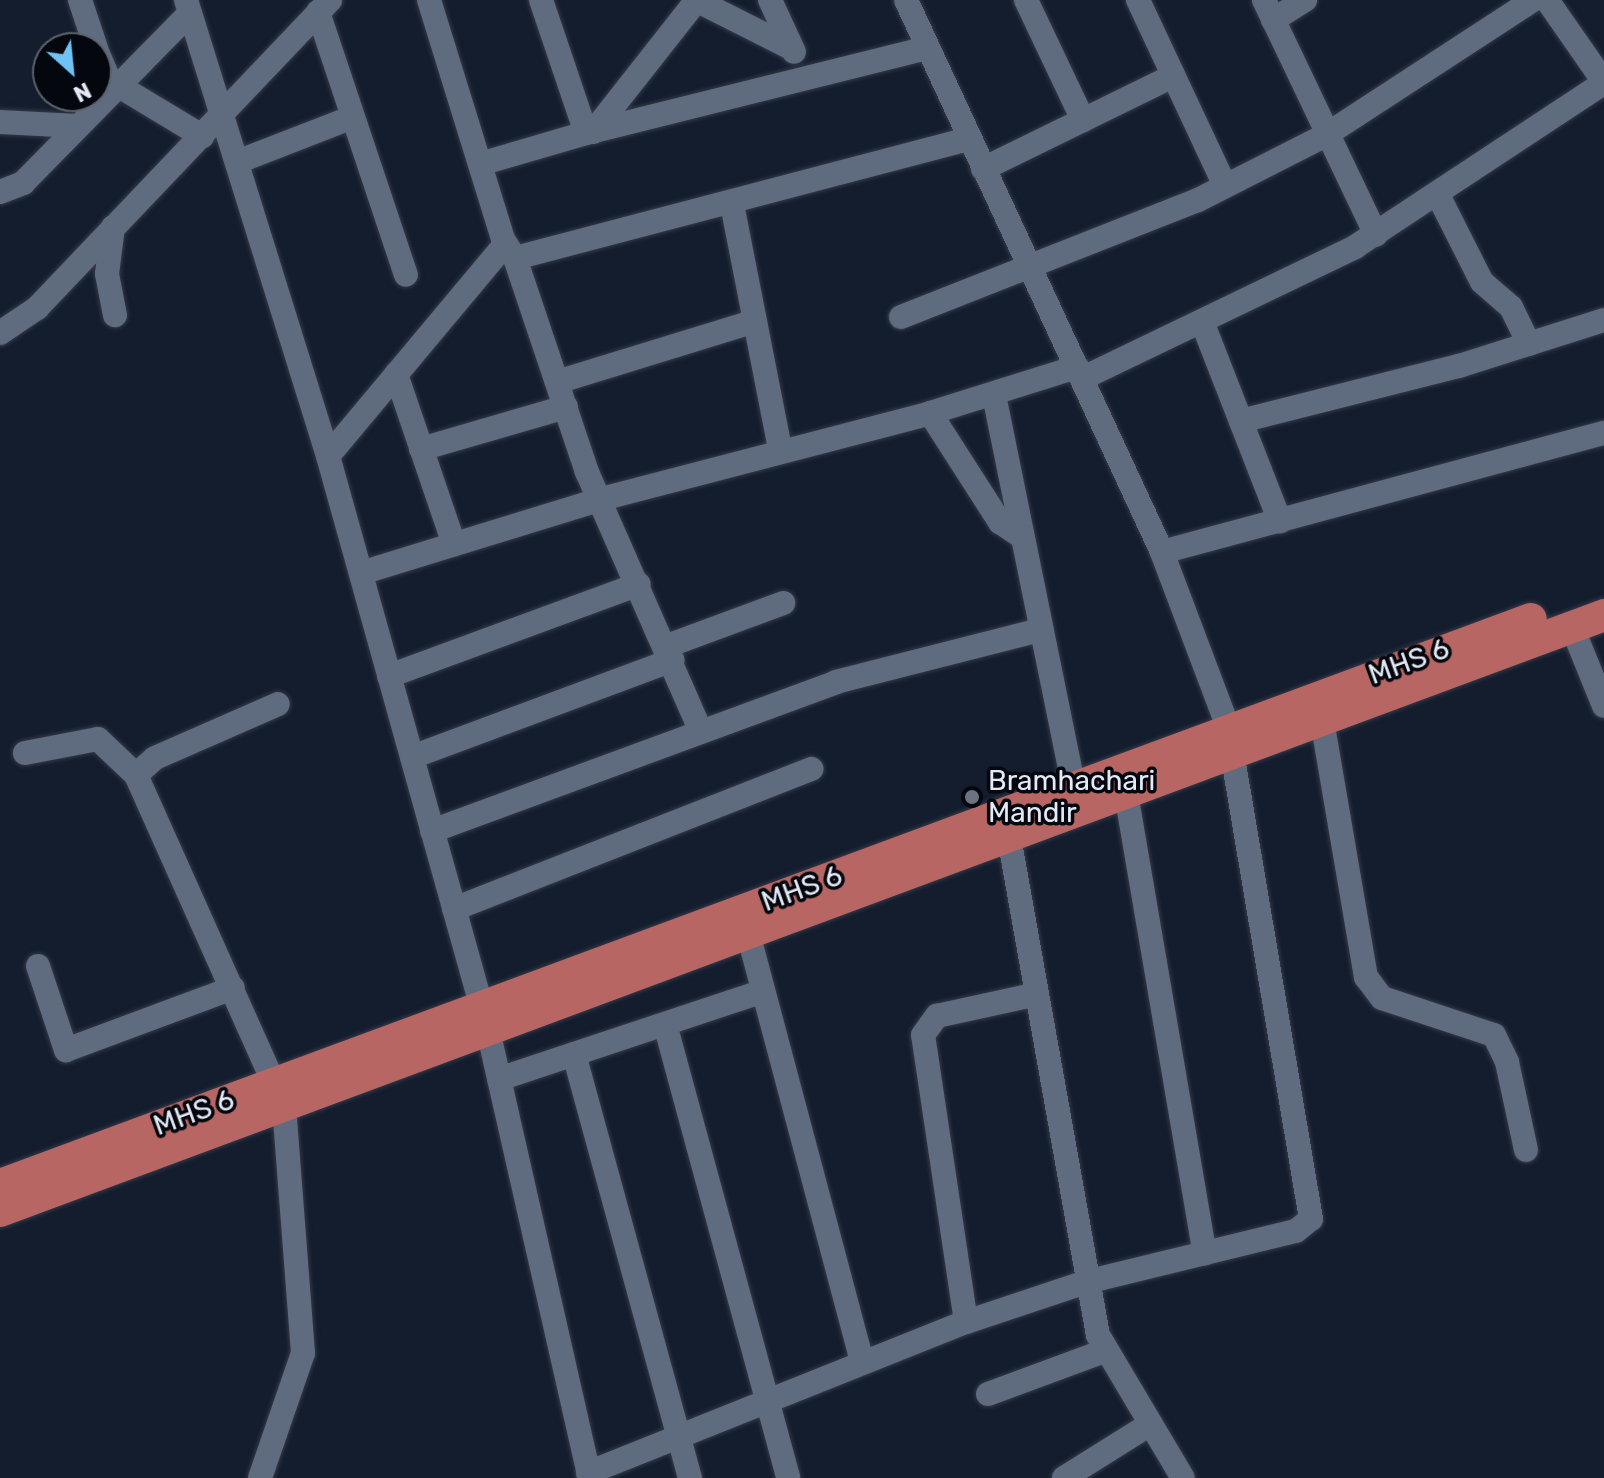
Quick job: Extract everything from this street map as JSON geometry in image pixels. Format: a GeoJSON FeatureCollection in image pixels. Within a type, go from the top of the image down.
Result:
{"type":"FeatureCollection","features":[{"type":"Feature","properties":{"kind":"main road","name":"MHS 6"},"geometry":{"type":"LineString","coordinates":[[484,1018],[1076,800],[1604,593]]}},
{"type":"Feature","properties":{"kind":"main road"},"geometry":{"type":"LineString","coordinates":[[0,1211],[278,1095],[484,1018],[748,933],[1009,837],[1076,800],[1126,793],[1231,740],[1322,720],[1604,615]]}},
{"type":"Feature","properties":{"kind":"main road","name":"MHS 6"},"geometry":{"type":"LineString","coordinates":[[0,1185],[278,1095]]}},
{"type":"Feature","properties":{"kind":"street"},"geometry":{"type":"LineString","coordinates":[[80,0],[91,32]]}},
{"type":"Feature","properties":{"kind":"street"},"geometry":{"type":"LineString","coordinates":[[429,0],[480,164],[566,407],[601,499],[670,653],[700,730]]}},
{"type":"Feature","properties":{"kind":"street"},"geometry":{"type":"LineString","coordinates":[[541,0],[590,133]]}},
{"type":"Feature","properties":{"kind":"street"},"geometry":{"type":"LineString","coordinates":[[770,0],[808,78]]}},
{"type":"Feature","properties":{"kind":"street"},"geometry":{"type":"LineString","coordinates":[[0,192],[23,183],[188,7],[328,456],[484,1018],[589,1476],[680,1437],[768,1406],[862,1362],[966,1322],[1086,1282],[1296,1231],[1311,1219],[1231,740],[1162,552],[906,0]]}},
{"type":"Feature","properties":{"kind":"street"},"geometry":{"type":"LineString","coordinates":[[1026,0],[1083,120]]}},
{"type":"Feature","properties":{"kind":"street"},"geometry":{"type":"LineString","coordinates":[[1138,0],[1225,186]]}},
{"type":"Feature","properties":{"kind":"street"},"geometry":{"type":"LineString","coordinates":[[1305,0],[1269,10],[1376,235]]}},
{"type":"Feature","properties":{"kind":"street"},"geometry":{"type":"LineString","coordinates":[[361,573],[780,448],[930,413],[1080,372],[1203,324],[1376,235],[1604,82],[1547,0]]}},
{"type":"Feature","properties":{"kind":"street"},"geometry":{"type":"LineString","coordinates":[[590,133],[628,87],[688,4],[791,48]]}},
{"type":"Feature","properties":{"kind":"street"},"geometry":{"type":"LineString","coordinates":[[901,317],[1030,268],[1225,186],[1326,135],[1517,4]]}},
{"type":"Feature","properties":{"kind":"street"},"geometry":{"type":"LineString","coordinates":[[0,333],[22,322],[324,6]]}},
{"type":"Feature","properties":{"kind":"street"},"geometry":{"type":"LineString","coordinates":[[324,6],[353,117],[406,275]]}},
{"type":"Feature","properties":{"kind":"street"},"geometry":{"type":"LineString","coordinates":[[480,164],[590,133],[928,48]]}},
{"type":"Feature","properties":{"kind":"street"},"geometry":{"type":"LineString","coordinates":[[983,169],[1173,76]]}},
{"type":"Feature","properties":{"kind":"street"},"geometry":{"type":"LineString","coordinates":[[112,78],[116,85],[156,103],[202,136]]}},
{"type":"Feature","properties":{"kind":"street"},"geometry":{"type":"LineString","coordinates":[[628,87],[668,113]]}},
{"type":"Feature","properties":{"kind":"street"},"geometry":{"type":"LineString","coordinates":[[237,162],[353,117]]}},
{"type":"Feature","properties":{"kind":"street"},"geometry":{"type":"LineString","coordinates":[[0,122],[78,126]]}},
{"type":"Feature","properties":{"kind":"street"},"geometry":{"type":"LineString","coordinates":[[328,456],[396,374],[510,251],[732,204],[970,139]]}},
{"type":"Feature","properties":{"kind":"street"},"geometry":{"type":"LineString","coordinates":[[1438,195],[1482,282],[1511,307],[1529,344]]}},
{"type":"Feature","properties":{"kind":"street"},"geometry":{"type":"LineString","coordinates":[[732,204],[780,448]]}},
{"type":"Feature","properties":{"kind":"street"},"geometry":{"type":"LineString","coordinates":[[113,227],[107,274],[115,315]]}},
{"type":"Feature","properties":{"kind":"street"},"geometry":{"type":"LineString","coordinates":[[1241,421],[1529,344],[1604,320]]}},
{"type":"Feature","properties":{"kind":"street"},"geometry":{"type":"LineString","coordinates":[[557,382],[755,321]]}},
{"type":"Feature","properties":{"kind":"street"},"geometry":{"type":"LineString","coordinates":[[1203,324],[1280,522]]}},
{"type":"Feature","properties":{"kind":"street"},"geometry":{"type":"LineString","coordinates":[[396,374],[454,544]]}},
{"type":"Feature","properties":{"kind":"street"},"geometry":{"type":"LineString","coordinates":[[994,395],[1076,800]]}},
{"type":"Feature","properties":{"kind":"street"},"geometry":{"type":"LineString","coordinates":[[421,449],[566,407]]}},
{"type":"Feature","properties":{"kind":"street"},"geometry":{"type":"LineString","coordinates":[[930,413],[1000,522],[1021,536]]}},
{"type":"Feature","properties":{"kind":"street"},"geometry":{"type":"LineString","coordinates":[[1162,552],[1604,433]]}},
{"type":"Feature","properties":{"kind":"street"},"geometry":{"type":"LineString","coordinates":[[389,676],[639,584]]}},
{"type":"Feature","properties":{"kind":"street"},"geometry":{"type":"LineString","coordinates":[[412,757],[670,653],[783,603]]}},
{"type":"Feature","properties":{"kind":"street"},"geometry":{"type":"LineString","coordinates":[[1572,627],[1604,706]]}},
{"type":"Feature","properties":{"kind":"street"},"geometry":{"type":"LineString","coordinates":[[432,831],[700,730],[844,680],[1040,630]]}},
{"type":"Feature","properties":{"kind":"street"},"geometry":{"type":"LineString","coordinates":[[136,775],[155,758],[278,704]]}},
{"type":"Feature","properties":{"kind":"street"},"geometry":{"type":"LineString","coordinates":[[1322,720],[1366,977],[1382,998],[1494,1035],[1507,1062],[1526,1150]]}},
{"type":"Feature","properties":{"kind":"street"},"geometry":{"type":"LineString","coordinates":[[25,753],[98,739],[136,775],[278,1095],[303,1353],[260,1478]]}},
{"type":"Feature","properties":{"kind":"street"},"geometry":{"type":"LineString","coordinates":[[454,909],[812,769]]}},
{"type":"Feature","properties":{"kind":"street"},"geometry":{"type":"LineString","coordinates":[[1126,793],[1205,1253]]}},
{"type":"Feature","properties":{"kind":"street"},"geometry":{"type":"LineString","coordinates":[[1009,837],[1033,995],[1086,1282],[1104,1351],[1183,1478]]}},
{"type":"Feature","properties":{"kind":"street"},"geometry":{"type":"LineString","coordinates":[[748,933],[862,1362]]}},
{"type":"Feature","properties":{"kind":"street"},"geometry":{"type":"LineString","coordinates":[[38,966],[66,1050],[233,988]]}},
{"type":"Feature","properties":{"kind":"street"},"geometry":{"type":"LineString","coordinates":[[499,1079],[763,991]]}},
{"type":"Feature","properties":{"kind":"street"},"geometry":{"type":"LineString","coordinates":[[966,1322],[923,1035],[937,1016],[1033,995]]}},
{"type":"Feature","properties":{"kind":"street"},"geometry":{"type":"LineString","coordinates":[[665,1024],[788,1478]]}},
{"type":"Feature","properties":{"kind":"street"},"geometry":{"type":"LineString","coordinates":[[574,1054],[690,1478]]}},
{"type":"Feature","properties":{"kind":"street"},"geometry":{"type":"LineString","coordinates":[[988,1394],[1104,1351]]}},
{"type":"Feature","properties":{"kind":"street"},"geometry":{"type":"LineString","coordinates":[[1071,1476],[1150,1424]]}},
{"type":"Feature","properties":{"kind":"place","name":"Bramhachari Mandir"},"geometry":{"type":"Point","coordinates":[972,797]}}]}
